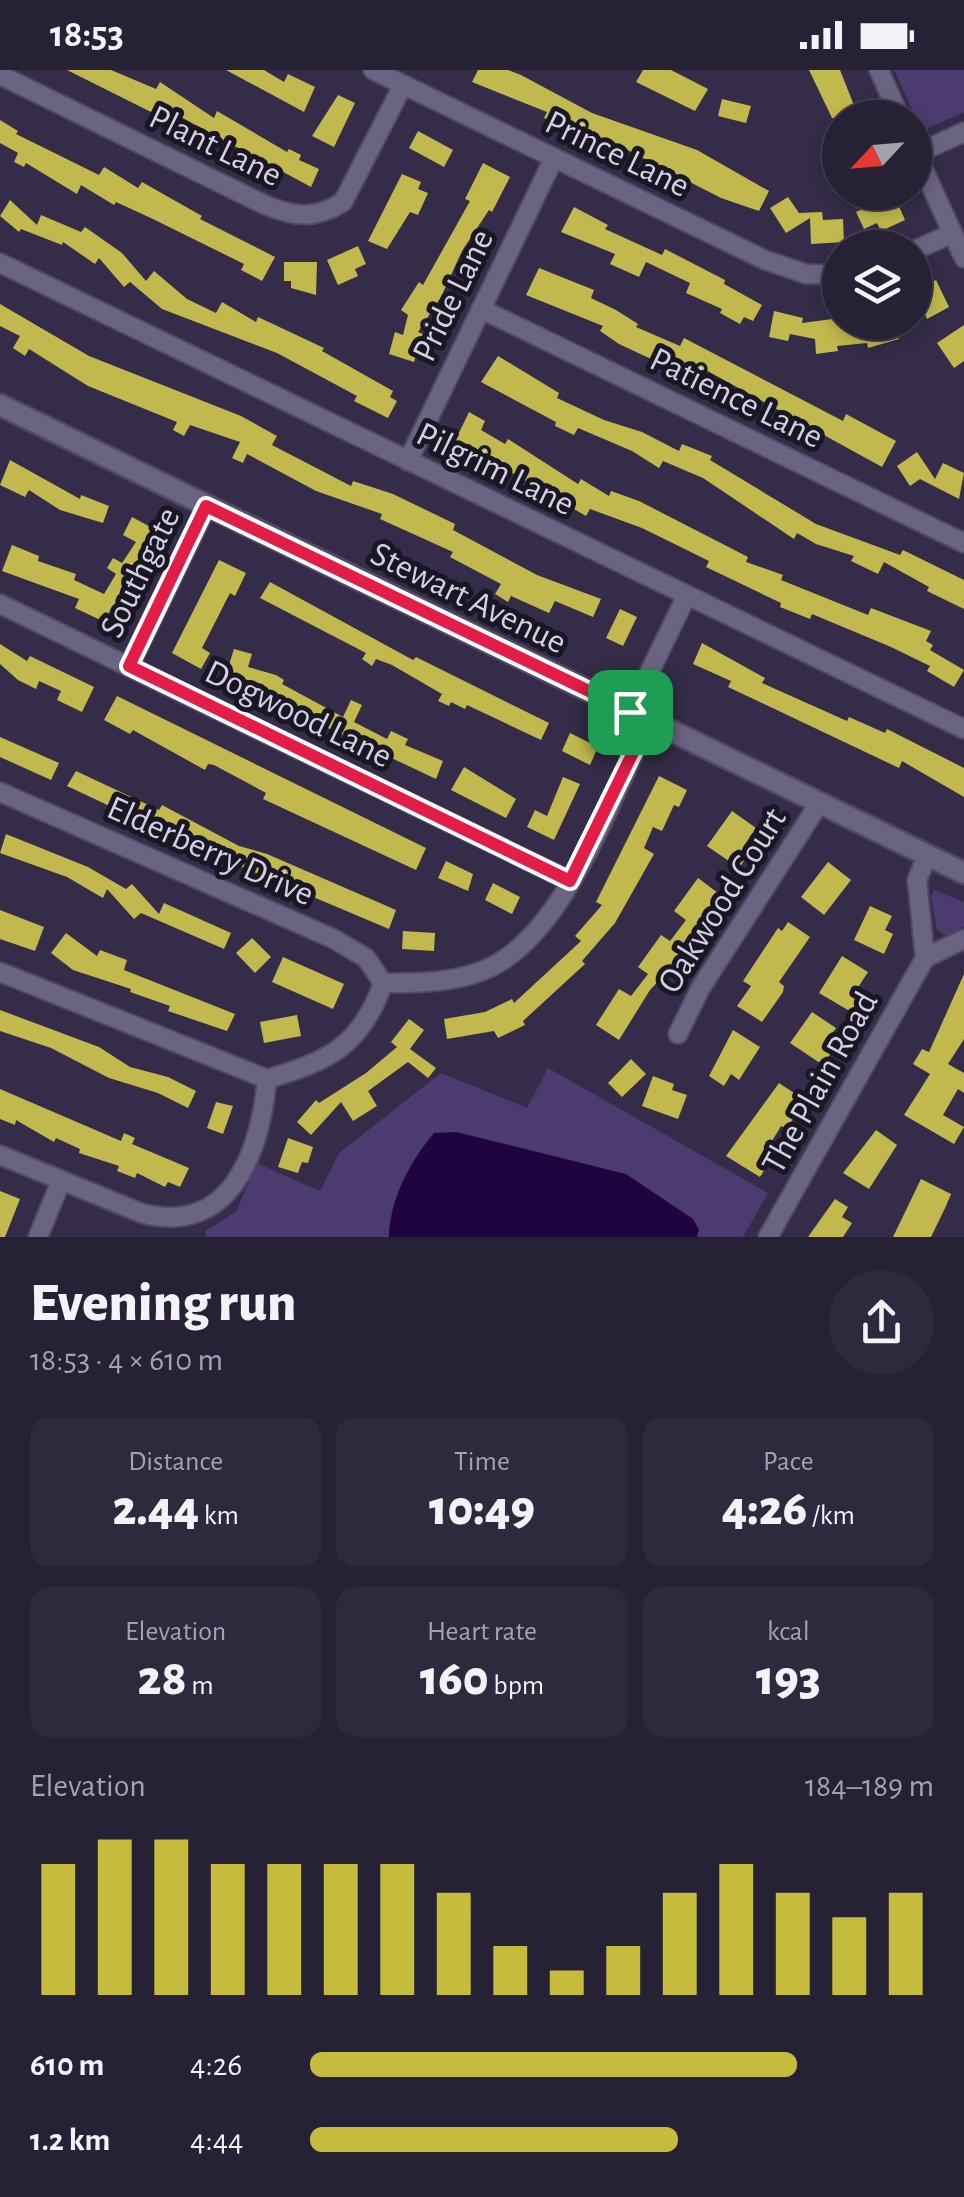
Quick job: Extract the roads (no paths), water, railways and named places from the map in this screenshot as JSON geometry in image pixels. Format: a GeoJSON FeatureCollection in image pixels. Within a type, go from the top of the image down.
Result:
{"type":"FeatureCollection","features":[{"type":"Feature","properties":{"kind":"street","name":"Prince Lane"},"geometry":{"type":"LineString","coordinates":[[373,70],[765,260],[806,274],[822,274]]}},
{"type":"Feature","properties":{"kind":"street"},"geometry":{"type":"LineString","coordinates":[[879,70],[892,100]]}},
{"type":"Feature","properties":{"kind":"street","name":"Plant Lane"},"geometry":{"type":"LineString","coordinates":[[0,75],[263,204],[298,216],[325,213],[343,202],[403,85]]}},
{"type":"Feature","properties":{"kind":"street"},"geometry":{"type":"LineString","coordinates":[[932,145],[964,132]]}},
{"type":"Feature","properties":{"kind":"street","name":"Pride Lane"},"geometry":{"type":"LineString","coordinates":[[408,461],[554,158]]}},
{"type":"Feature","properties":{"kind":"street"},"geometry":{"type":"LineString","coordinates":[[932,189],[964,258]]}},
{"type":"Feature","properties":{"kind":"street"},"geometry":{"type":"LineString","coordinates":[[932,242],[951,234]]}},
{"type":"Feature","properties":{"kind":"street","name":"Pilgrim Lane"},"geometry":{"type":"LineString","coordinates":[[0,264],[964,728]]}},
{"type":"Feature","properties":{"kind":"street","name":"Patience Lane"},"geometry":{"type":"LineString","coordinates":[[481,309],[964,544]]}},
{"type":"Feature","properties":{"kind":"street","name":"Stewart Avenue"},"geometry":{"type":"LineString","coordinates":[[0,405],[964,872]]}},
{"type":"Feature","properties":{"kind":"street","name":"Southgate"},"geometry":{"type":"LineString","coordinates":[[129,666],[206,506]]}},
{"type":"Feature","properties":{"kind":"street"},"geometry":{"type":"LineString","coordinates":[[0,972],[267,1079],[298,1070],[358,1036],[383,983],[454,978],[506,960],[548,922],[570,881],[686,597]]}},
{"type":"Feature","properties":{"kind":"street","name":"Dogwood Lane"},"geometry":{"type":"LineString","coordinates":[[0,604],[570,881]]}},
{"type":"Feature","properties":{"kind":"street","name":"Elderberry Drive"},"geometry":{"type":"LineString","coordinates":[[0,792],[334,939],[366,958],[383,983]]}},
{"type":"Feature","properties":{"kind":"street","name":"Oakwood Court"},"geometry":{"type":"LineString","coordinates":[[678,1034],[700,990],[820,802]]}},
{"type":"Feature","properties":{"kind":"street"},"geometry":{"type":"LineString","coordinates":[[928,856],[917,880],[925,958],[964,938]]}},
{"type":"Feature","properties":{"kind":"street","name":"The Plain Road"},"geometry":{"type":"LineString","coordinates":[[768,1237],[925,958]]}},
{"type":"Feature","properties":{"kind":"street"},"geometry":{"type":"LineString","coordinates":[[0,1155],[165,1220],[188,1219],[213,1208],[233,1188],[264,1117],[267,1079]]}},
{"type":"Feature","properties":{"kind":"street"},"geometry":{"type":"LineString","coordinates":[[38,1237],[61,1180]]}}]}
